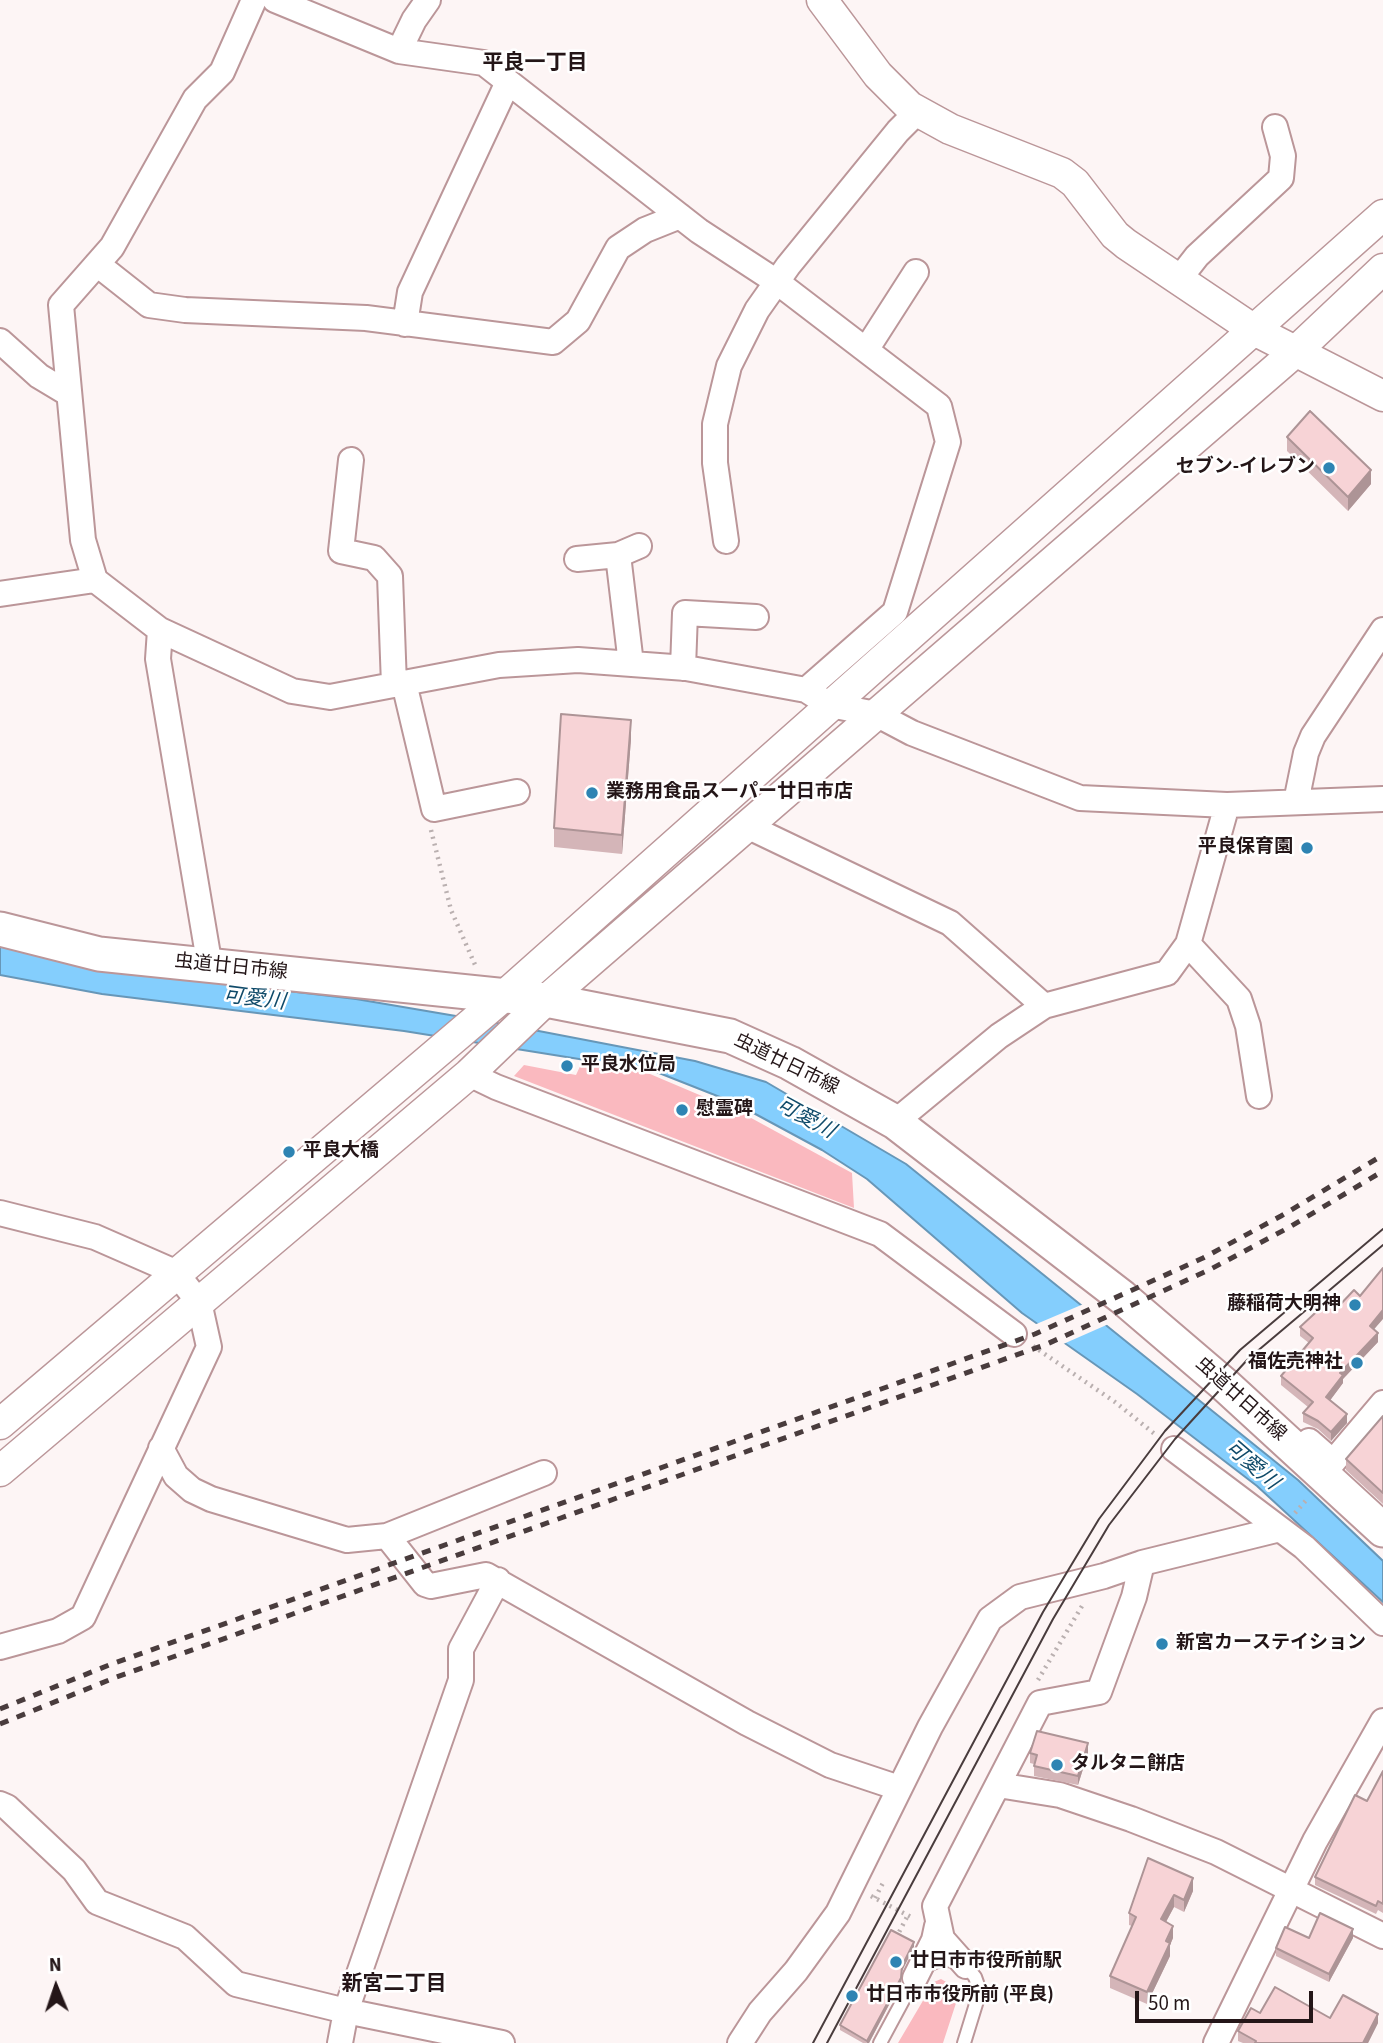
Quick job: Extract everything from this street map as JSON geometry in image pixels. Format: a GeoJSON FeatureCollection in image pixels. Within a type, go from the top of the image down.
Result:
{"type":"FeatureCollection","features":[{"type":"Feature","properties":{"kind":"main road","name":"虫道廿日市線"},"geometry":{"type":"LineString","coordinates":[[0,929],[99,954],[730,1036],[790,1063],[895,1122],[1122,1297],[1383,1530]]}},
{"type":"Feature","properties":{"kind":"street"},"geometry":{"type":"LineString","coordinates":[[254,0],[222,72],[195,99],[112,247],[61,305],[83,540],[95,580],[160,630],[292,691],[330,697],[499,665],[578,660],[683,668],[818,697],[876,714],[912,733],[1080,798],[1227,805],[1383,799]]}},
{"type":"Feature","properties":{"kind":"street"},"geometry":{"type":"LineString","coordinates":[[0,1471],[472,1072],[515,1007],[818,697],[895,612],[948,442],[939,406],[777,282],[680,216],[484,63],[399,51],[275,0]]}},
{"type":"Feature","properties":{"kind":"street"},"geometry":{"type":"LineString","coordinates":[[399,51],[414,20],[428,0]]}},
{"type":"Feature","properties":{"kind":"street"},"geometry":{"type":"LineString","coordinates":[[822,0],[878,75],[916,112],[950,129],[1062,173],[1086,195],[1121,240],[1254,330],[1383,396]]}},
{"type":"Feature","properties":{"kind":"street"},"geometry":{"type":"LineString","coordinates":[[405,324],[410,292],[508,82]]}},
{"type":"Feature","properties":{"kind":"street"},"geometry":{"type":"LineString","coordinates":[[726,541],[715,463],[715,424],[729,366],[757,310],[777,282],[916,112]]}},
{"type":"Feature","properties":{"kind":"street"},"geometry":{"type":"LineString","coordinates":[[1179,279],[1192,261],[1281,178],[1283,156],[1275,127]]}},
{"type":"Feature","properties":{"kind":"street"},"geometry":{"type":"LineString","coordinates":[[818,697],[1254,330],[1383,215]]}},
{"type":"Feature","properties":{"kind":"street"},"geometry":{"type":"LineString","coordinates":[[97,264],[149,305],[185,310],[366,318],[553,342],[579,321],[618,248],[645,230],[680,216]]}},
{"type":"Feature","properties":{"kind":"street"},"geometry":{"type":"LineString","coordinates":[[0,1424],[175,1272],[433,1055],[515,1007],[747,826],[1295,352],[1383,269]]}},
{"type":"Feature","properties":{"kind":"street"},"geometry":{"type":"LineString","coordinates":[[866,350],[916,272]]}},
{"type":"Feature","properties":{"kind":"street"},"geometry":{"type":"LineString","coordinates":[[0,341],[39,376],[69,394]]}},
{"type":"Feature","properties":{"kind":"street"},"geometry":{"type":"LineString","coordinates":[[351,460],[341,551],[374,558],[390,576],[399,684],[434,809],[517,792]]}},
{"type":"Feature","properties":{"kind":"street"},"geometry":{"type":"LineString","coordinates":[[577,559],[628,551],[631,664]]}},
{"type":"Feature","properties":{"kind":"street"},"geometry":{"type":"LineString","coordinates":[[0,594],[95,580]]}},
{"type":"Feature","properties":{"kind":"street"},"geometry":{"type":"LineString","coordinates":[[683,668],[685,613],[756,617]]}},
{"type":"Feature","properties":{"kind":"street"},"geometry":{"type":"LineString","coordinates":[[160,630],[158,659],[211,967]]}},
{"type":"Feature","properties":{"kind":"street"},"geometry":{"type":"LineString","coordinates":[[1296,802],[1306,753],[1313,736],[1383,630]]}},
{"type":"Feature","properties":{"kind":"street"},"geometry":{"type":"LineString","coordinates":[[895,1122],[999,1035],[1044,1006],[1167,973],[1188,944],[1227,805]]}},
{"type":"Feature","properties":{"kind":"street"},"geometry":{"type":"LineString","coordinates":[[747,826],[950,923],[1044,1006]]}},
{"type":"Feature","properties":{"kind":"street"},"geometry":{"type":"LineString","coordinates":[[1188,944],[1239,999],[1248,1026],[1259,1096]]}},
{"type":"Feature","properties":{"kind":"street"},"geometry":{"type":"LineString","coordinates":[[472,1072],[496,1087],[880,1234],[1014,1334]]}},
{"type":"Feature","properties":{"kind":"street"},"geometry":{"type":"LineString","coordinates":[[0,1213],[95,1237],[175,1272],[199,1302],[209,1347],[83,1617],[58,1631],[0,1647]]}},
{"type":"Feature","properties":{"kind":"street"},"geometry":{"type":"LineString","coordinates":[[1276,1432],[1294,1427],[1333,1462],[1383,1403]]}},
{"type":"Feature","properties":{"kind":"street"},"geometry":{"type":"LineString","coordinates":[[1164,1442],[1286,1522],[1304,1547],[1383,1623]]}},
{"type":"Feature","properties":{"kind":"street"},"geometry":{"type":"LineString","coordinates":[[161,1448],[176,1476],[192,1490],[211,1499],[334,1537],[360,1541],[387,1536],[544,1473]]}},
{"type":"Feature","properties":{"kind":"street"},"geometry":{"type":"LineString","coordinates":[[740,2043],[760,2012],[796,1971],[838,1913],[899,1788],[979,1635],[1004,1606],[1037,1591],[1104,1576],[1286,1522]]}},
{"type":"Feature","properties":{"kind":"street"},"geometry":{"type":"LineString","coordinates":[[387,1536],[425,1584],[431,1586],[486,1574],[747,1723],[830,1765],[899,1788]]}},
{"type":"Feature","properties":{"kind":"street"},"geometry":{"type":"LineString","coordinates":[[965,1966],[942,1939],[937,1926],[935,1906],[1040,1703],[1100,1692],[1134,1597],[1142,1563]]}},
{"type":"Feature","properties":{"kind":"street"},"geometry":{"type":"LineString","coordinates":[[340,2043],[346,2011],[461,1680],[461,1649],[498,1580]]}},
{"type":"Feature","properties":{"kind":"street"},"geometry":{"type":"LineString","coordinates":[[1216,2043],[1290,1892],[1383,1721]]}},
{"type":"Feature","properties":{"kind":"street"},"geometry":{"type":"LineString","coordinates":[[998,1785],[1060,1795],[1102,1807],[1216,1852],[1290,1892],[1383,1936]]}},
{"type":"Feature","properties":{"kind":"street"},"geometry":{"type":"LineString","coordinates":[[0,1804],[8,1807],[74,1870],[97,1902],[185,1937],[236,1984],[346,2011],[502,2043]]}},
{"type":"Feature","properties":{"kind":"street"},"geometry":{"type":"LineString","coordinates":[[915,1978],[934,1940],[937,1926]]}},
{"type":"Feature","properties":{"kind":"lane"},"geometry":{"type":"LineString","coordinates":[[880,2043],[924,1966],[937,1961],[952,1960],[965,1966],[975,1977],[979,1991],[964,2043]]}},
{"type":"Feature","properties":{"kind":"path"},"geometry":{"type":"LineString","coordinates":[[434,809],[431,827],[442,879],[451,910],[479,973]]}},
{"type":"Feature","properties":{"kind":"path"},"geometry":{"type":"LineString","coordinates":[[1014,1334],[1115,1402],[1164,1442]]}},
{"type":"Feature","properties":{"kind":"path"},"geometry":{"type":"LineString","coordinates":[[1286,1522],[1316,1488]]}},
{"type":"Feature","properties":{"kind":"path"},"geometry":{"type":"LineString","coordinates":[[875,1898],[884,1881]]}},
{"type":"Feature","properties":{"kind":"path"},"geometry":{"type":"LineString","coordinates":[[852,1886],[905,1914],[896,1938]]}},
{"type":"Feature","properties":{"kind":"shaded area"},"geometry":{"type":"Polygon","coordinates":[[[582,1062],[650,1074],[742,1113],[852,1173],[854,1208],[514,1076],[524,1065],[576,1075],[582,1062]]]}},
{"type":"Feature","properties":{"kind":"shaded area"},"geometry":{"type":"Polygon","coordinates":[[[941,1979],[955,1987],[957,2000],[943,2043],[898,2043],[934,1982],[941,1979]]]}},
{"type":"Feature","properties":{"kind":"water","name":"可愛川"},"geometry":{"type":"Polygon","coordinates":[[[0,946],[108,970],[356,999],[497,1023],[695,1061],[766,1082],[906,1164],[1298,1480],[1383,1561],[1383,1602],[1257,1486],[1137,1394],[1022,1313],[867,1179],[822,1150],[735,1103],[654,1071],[404,1031],[102,994],[0,975],[0,946]]]}},
{"type":"Feature","properties":{"kind":"pier"},"geometry":{"type":"Polygon","coordinates":[[[1086,1303],[1111,1323],[1061,1345],[1034,1325],[1086,1303]]]}},
{"type":"Feature","properties":{"kind":"building","name":"セブン-イレブン"},"geometry":{"type":"Polygon","coordinates":[[[1310,411],[1371,470],[1348,497],[1287,437],[1310,411]]]}},
{"type":"Feature","properties":{"kind":"building","name":"業務用食品スーパー廿日市店"},"geometry":{"type":"Polygon","coordinates":[[[561,714],[631,720],[622,835],[554,828],[561,714]]]}},
{"type":"Feature","properties":{"kind":"building"},"geometry":{"type":"Polygon","coordinates":[[[1383,1268],[1383,1310],[1370,1326],[1378,1333],[1340,1373],[1343,1375],[1326,1397],[1347,1414],[1331,1432],[1303,1413],[1313,1402],[1281,1376],[1313,1338],[1300,1327],[1327,1302],[1336,1309],[1354,1290],[1360,1296],[1383,1268]]]}},
{"type":"Feature","properties":{"kind":"building"},"geometry":{"type":"Polygon","coordinates":[[[1383,1416],[1383,1493],[1346,1459],[1383,1416]]]}},
{"type":"Feature","properties":{"kind":"building"},"geometry":{"type":"Polygon","coordinates":[[[1037,1731],[1088,1743],[1078,1776],[1034,1766],[1037,1755],[1030,1753],[1037,1731]]]}},
{"type":"Feature","properties":{"kind":"building"},"geometry":{"type":"Polygon","coordinates":[[[1383,1771],[1383,1904],[1378,1901],[1376,1906],[1315,1877],[1355,1795],[1367,1801],[1383,1771]]]}},
{"type":"Feature","properties":{"kind":"building"},"geometry":{"type":"Polygon","coordinates":[[[1148,1858],[1193,1878],[1184,1900],[1174,1895],[1161,1919],[1173,1926],[1166,1941],[1170,1943],[1147,1992],[1110,1976],[1136,1917],[1129,1913],[1148,1858]]]}},
{"type":"Feature","properties":{"kind":"building"},"geometry":{"type":"Polygon","coordinates":[[[1320,1913],[1353,1929],[1329,1974],[1276,1948],[1285,1927],[1309,1938],[1320,1913]]]}},
{"type":"Feature","properties":{"kind":"building"},"geometry":{"type":"Polygon","coordinates":[[[891,1930],[914,1942],[902,1966],[901,1978],[867,2041],[840,2025],[891,1930]]]}},
{"type":"Feature","properties":{"kind":"building"},"geometry":{"type":"Polygon","coordinates":[[[1275,1987],[1330,2018],[1343,1995],[1378,2014],[1363,2043],[1255,2043],[1256,2041],[1238,2031],[1251,2008],[1260,2013],[1275,1987]]]}},
{"type":"Feature","properties":{"kind":"tram line"},"geometry":{"type":"LineString","coordinates":[[813,2043],[1043,1612],[1099,1519],[1165,1431],[1240,1350],[1383,1229]]}},
{"type":"Feature","properties":{"kind":"tram line"},"geometry":{"type":"LineString","coordinates":[[827,2043],[1053,1619],[1109,1525],[1175,1439],[1248,1359],[1383,1245]]}},
{"type":"Feature","properties":{"kind":"railway"},"geometry":{"type":"LineString","coordinates":[[0,1709],[109,1665],[1035,1334],[1203,1258],[1281,1216],[1383,1155]]}},
{"type":"Feature","properties":{"kind":"railway"},"geometry":{"type":"LineString","coordinates":[[0,1724],[114,1678],[1047,1344],[1209,1270],[1288,1228],[1383,1171]]}},
{"type":"Feature","properties":{"kind":"place","name":"セブン-イレブン"},"geometry":{"type":"Point","coordinates":[1329,468]}},
{"type":"Feature","properties":{"kind":"place","name":"業務用食品スーパー廿日市店"},"geometry":{"type":"Point","coordinates":[592,793]}},
{"type":"Feature","properties":{"kind":"place","name":"平良保育園"},"geometry":{"type":"Point","coordinates":[1307,848]}},
{"type":"Feature","properties":{"kind":"place","name":"平良水位局"},"geometry":{"type":"Point","coordinates":[567,1066]}},
{"type":"Feature","properties":{"kind":"place","name":"慰霊碑"},"geometry":{"type":"Point","coordinates":[682,1110]}},
{"type":"Feature","properties":{"kind":"place","name":"平良大橋"},"geometry":{"type":"Point","coordinates":[289,1152]}},
{"type":"Feature","properties":{"kind":"place","name":"藤稲荷大明神"},"geometry":{"type":"Point","coordinates":[1355,1305]}},
{"type":"Feature","properties":{"kind":"place","name":"福佐売神社"},"geometry":{"type":"Point","coordinates":[1357,1363]}},
{"type":"Feature","properties":{"kind":"place","name":"新宮カーステイション"},"geometry":{"type":"Point","coordinates":[1162,1644]}},
{"type":"Feature","properties":{"kind":"place","name":"タルタニ餅店"},"geometry":{"type":"Point","coordinates":[1057,1765]}},
{"type":"Feature","properties":{"kind":"place","name":"廿日市市役所前駅"},"geometry":{"type":"Point","coordinates":[896,1962]}},
{"type":"Feature","properties":{"kind":"place","name":"廿日市市役所前 (平良)"},"geometry":{"type":"Point","coordinates":[852,1996]}},
{"type":"Feature","properties":{"kind":"district","name":"平良一丁目"},"geometry":{"type":"Point","coordinates":[535,64]}},
{"type":"Feature","properties":{"kind":"district","name":"新宮二丁目"},"geometry":{"type":"Point","coordinates":[394,1985]}}]}
